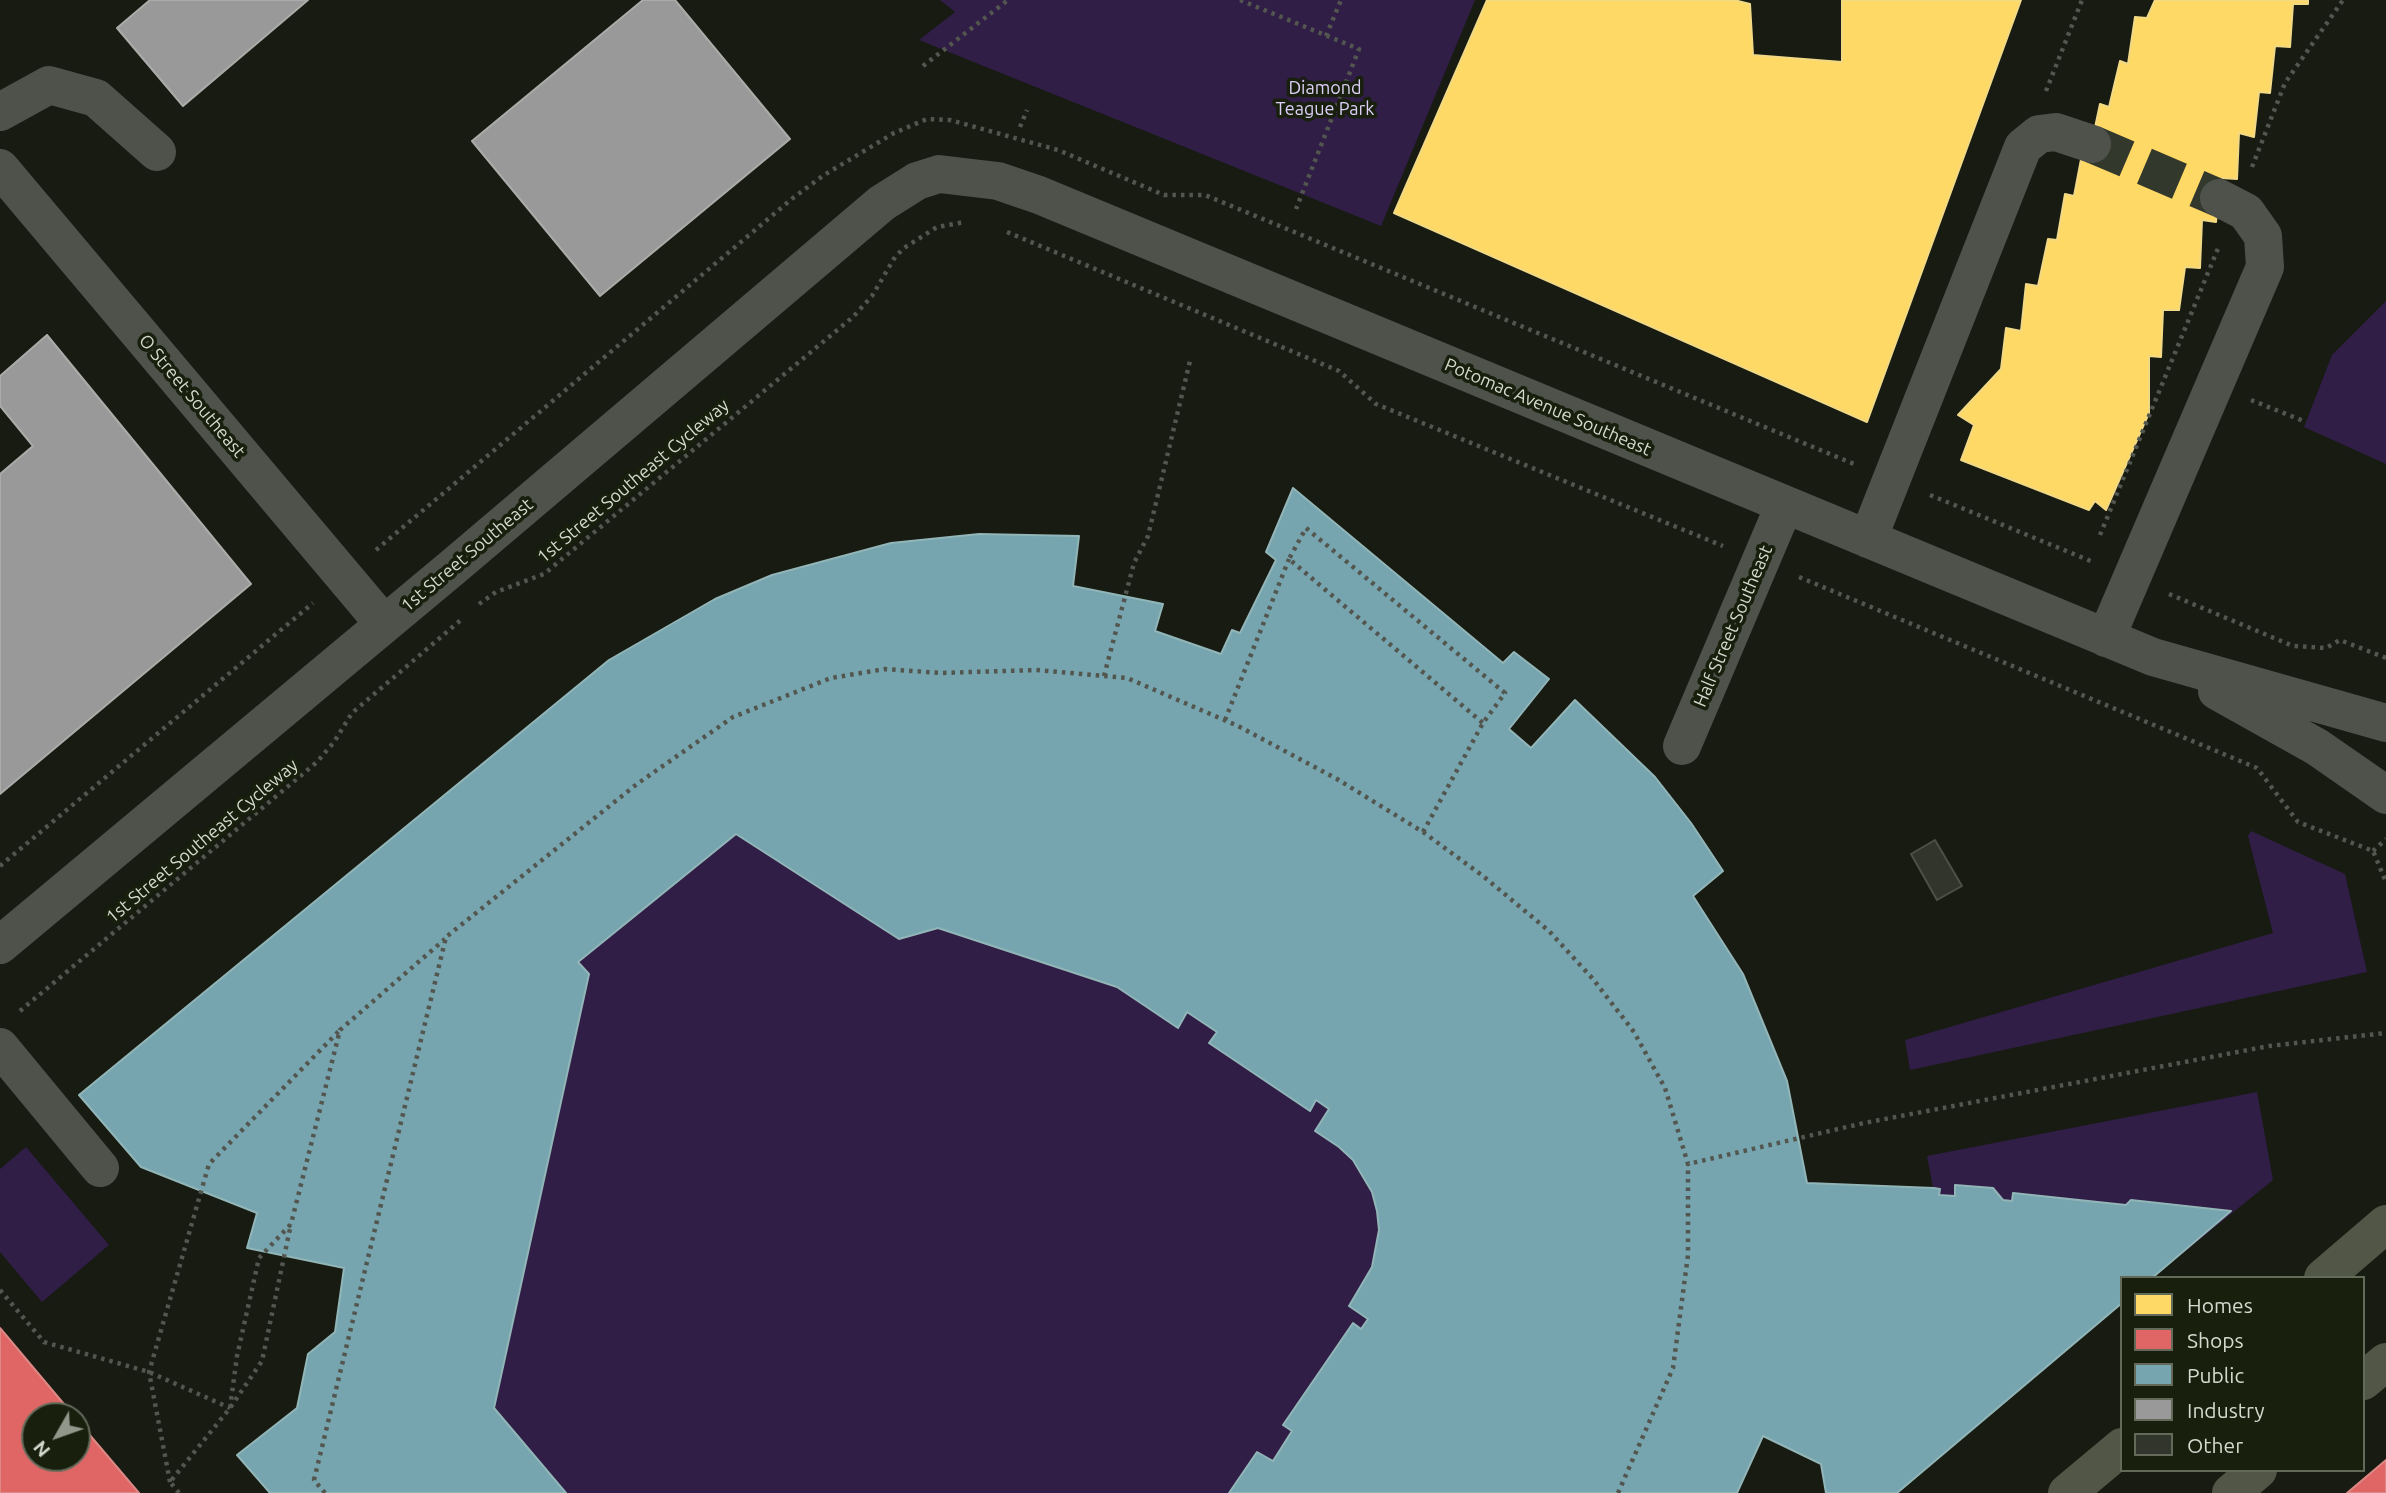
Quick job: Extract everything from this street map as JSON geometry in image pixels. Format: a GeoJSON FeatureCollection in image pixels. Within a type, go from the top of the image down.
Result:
{"type":"FeatureCollection","features":[{"type":"Feature","properties":{"kind":"main road"},"geometry":{"type":"LineString","coordinates":[[2325,1276],[2386,1224]]}},
{"type":"Feature","properties":{"kind":"main road"},"geometry":{"type":"LineString","coordinates":[[2365,1379],[2386,1362]]}},
{"type":"Feature","properties":{"kind":"main road"},"geometry":{"type":"LineString","coordinates":[[2067,1493],[2120,1449]]}},
{"type":"Feature","properties":{"kind":"main road"},"geometry":{"type":"LineString","coordinates":[[2231,1493],[2256,1472]]}},
{"type":"Feature","properties":{"kind":"street"},"geometry":{"type":"LineString","coordinates":[[0,112],[49,85],[96,98],[157,152]]}},
{"type":"Feature","properties":{"kind":"street"},"geometry":{"type":"LineString","coordinates":[[1868,539],[2023,147],[2039,134],[2056,132],[2092,144]]}},
{"type":"Feature","properties":{"kind":"street","name":"O Street Southeast"},"geometry":{"type":"LineString","coordinates":[[0,168],[384,624]]}},
{"type":"Feature","properties":{"kind":"street","name":"Potomac Avenue Southeast"},"geometry":{"type":"LineString","coordinates":[[939,174],[998,181],[1040,195],[2153,657],[2279,724],[2386,796]]}},
{"type":"Feature","properties":{"kind":"street","name":"1st Street Southeast"},"geometry":{"type":"LineString","coordinates":[[0,945],[882,203],[917,181],[939,174]]}},
{"type":"Feature","properties":{"kind":"street"},"geometry":{"type":"LineString","coordinates":[[2106,638],[2265,267],[2263,236],[2246,212],[2227,202]]}},
{"type":"Feature","properties":{"kind":"street","name":"Half Street Southeast"},"geometry":{"type":"LineString","coordinates":[[1682,746],[1784,506]]}},
{"type":"Feature","properties":{"kind":"street","name":"Potomac Avenue Southeast"},"geometry":{"type":"LineString","coordinates":[[2153,657],[2386,723]]}},
{"type":"Feature","properties":{"kind":"street"},"geometry":{"type":"LineString","coordinates":[[7,1031],[100,1168]]}},
{"type":"Feature","properties":{"kind":"path"},"geometry":{"type":"LineString","coordinates":[[923,66],[1008,0]]}},
{"type":"Feature","properties":{"kind":"path"},"geometry":{"type":"LineString","coordinates":[[1240,0],[1359,50],[1296,209]]}},
{"type":"Feature","properties":{"kind":"path"},"geometry":{"type":"LineString","coordinates":[[1326,36],[1341,0]]}},
{"type":"Feature","properties":{"kind":"path"},"geometry":{"type":"LineString","coordinates":[[2023,147],[2082,0]]}},
{"type":"Feature","properties":{"kind":"path"},"geometry":{"type":"LineString","coordinates":[[2101,535],[2227,202],[2285,83],[2343,0]]}},
{"type":"Feature","properties":{"kind":"path"},"geometry":{"type":"LineString","coordinates":[[1020,127],[1027,110]]}},
{"type":"Feature","properties":{"kind":"path"},"geometry":{"type":"LineString","coordinates":[[429,504],[824,175],[894,133],[927,120],[950,120],[1058,150],[1164,195],[1205,195],[1860,466]]}},
{"type":"Feature","properties":{"kind":"path","name":"1st Street Southeast Cycleway"},"geometry":{"type":"LineString","coordinates":[[476,607],[496,592],[544,574],[853,317],[872,296],[895,257],[904,248],[937,227],[970,221]]}},
{"type":"Feature","properties":{"kind":"path"},"geometry":{"type":"LineString","coordinates":[[1004,230],[1339,371],[1376,404],[2242,760],[2262,772],[2298,822],[2373,851],[2386,882]]}},
{"type":"Feature","properties":{"kind":"path"},"geometry":{"type":"LineString","coordinates":[[1104,677],[1134,563],[1148,536],[1190,362]]}},
{"type":"Feature","properties":{"kind":"path"},"geometry":{"type":"LineString","coordinates":[[2214,386],[2305,422]]}},
{"type":"Feature","properties":{"kind":"path"},"geometry":{"type":"LineString","coordinates":[[1922,492],[2096,563]]}},
{"type":"Feature","properties":{"kind":"path"},"geometry":{"type":"LineString","coordinates":[[1225,720],[1289,559],[1306,528],[1505,692],[1483,723],[1423,832]]}},
{"type":"Feature","properties":{"kind":"path"},"geometry":{"type":"LineString","coordinates":[[1289,559],[1483,723]]}},
{"type":"Feature","properties":{"kind":"path"},"geometry":{"type":"LineString","coordinates":[[2167,593],[2293,646],[2304,649],[2326,648],[2340,640],[2386,658]]}},
{"type":"Feature","properties":{"kind":"path","name":"1st Street Southeast Cycleway"},"geometry":{"type":"LineString","coordinates":[[7,1031],[317,762],[334,742],[352,713],[470,612]]}},
{"type":"Feature","properties":{"kind":"path"},"geometry":{"type":"LineString","coordinates":[[0,866],[277,633]]}},
{"type":"Feature","properties":{"kind":"path"},"geometry":{"type":"LineString","coordinates":[[179,1493],[170,1482],[149,1372],[209,1164],[340,1030],[446,937],[626,792],[733,717],[831,678],[885,669],[940,673],[1036,670],[1128,678],[1225,720],[1337,779],[1423,832],[1483,876],[1549,930],[1593,979],[1634,1032],[1665,1088],[1688,1164],[1688,1255],[1673,1368],[1618,1493]]}},
{"type":"Feature","properties":{"kind":"path"},"geometry":{"type":"LineString","coordinates":[[2373,851],[2386,839]]}},
{"type":"Feature","properties":{"kind":"path"},"geometry":{"type":"LineString","coordinates":[[325,1493],[314,1480],[446,937]]}},
{"type":"Feature","properties":{"kind":"path"},"geometry":{"type":"LineString","coordinates":[[170,1482],[230,1408],[262,1361],[291,1224],[340,1030]]}},
{"type":"Feature","properties":{"kind":"path"},"geometry":{"type":"LineString","coordinates":[[1688,1164],[1864,1123],[2269,1046],[2386,1033]]}},
{"type":"Feature","properties":{"kind":"path"},"geometry":{"type":"LineString","coordinates":[[230,1408],[237,1356],[259,1258],[291,1224]]}},
{"type":"Feature","properties":{"kind":"path"},"geometry":{"type":"LineString","coordinates":[[0,1290],[44,1342],[149,1372],[230,1408]]}},
{"type":"Feature","properties":{"kind":"green space","name":"Diamond Teague Park"},"geometry":{"type":"Polygon","coordinates":[[[940,0],[1475,0],[1381,226],[919,40],[955,12],[940,0]]]}},
{"type":"Feature","properties":{"kind":"green space"},"geometry":{"type":"Polygon","coordinates":[[[2386,301],[2386,464],[2304,427],[2332,355],[2386,301]]]}},
{"type":"Feature","properties":{"kind":"green space"},"geometry":{"type":"Polygon","coordinates":[[[1293,488],[1503,662],[1514,652],[1549,679],[1509,729],[1531,747],[1575,700],[1655,777],[1691,823],[1723,871],[1693,897],[1807,1182],[1933,1188],[1927,1156],[2257,1092],[2273,1180],[2154,1276],[2120,1276],[2120,1305],[1897,1493],[1826,1493],[1820,1464],[1764,1436],[1737,1493],[270,1493],[237,1455],[297,1408],[308,1354],[335,1332],[344,1268],[247,1248],[257,1213],[141,1167],[79,1095],[609,660],[715,599],[772,575],[891,543],[979,534],[1079,536],[1073,586],[1163,604],[1155,631],[1221,653],[1232,630],[1241,633],[1275,560],[1266,552],[1293,488]]]}},
{"type":"Feature","properties":{"kind":"green space"},"geometry":{"type":"Polygon","coordinates":[[[2251,831],[2345,874],[2367,972],[1910,1070],[1905,1040],[2273,933],[2248,836],[2251,831]]]}},
{"type":"Feature","properties":{"kind":"green space"},"geometry":{"type":"Polygon","coordinates":[[[26,1147],[109,1245],[42,1302],[0,1252],[0,1169],[26,1147]]]}},
{"type":"Feature","properties":{"kind":"building: Homes"},"geometry":{"type":"Polygon","coordinates":[[[1487,0],[1734,0],[1750,4],[1753,55],[1842,62],[1842,0],[2021,0],[1867,422],[1394,213],[1487,0]]]}},
{"type":"Feature","properties":{"kind":"building: Homes"},"geometry":{"type":"Polygon","coordinates":[[[2155,0],[2308,0],[2308,4],[2293,4],[2290,47],[2275,46],[2270,93],[2259,92],[2254,137],[2239,133],[2237,179],[2221,178],[2216,222],[2202,220],[2200,268],[2185,267],[2179,310],[2163,310],[2161,357],[2149,356],[2149,413],[2106,510],[2095,501],[2089,510],[1961,460],[1974,425],[1958,415],[2001,369],[2006,328],[2021,331],[2026,284],[2038,286],[2048,239],[2057,240],[2065,194],[2074,196],[2083,149],[2090,151],[2100,104],[2109,107],[2120,61],[2128,64],[2135,17],[2147,18],[2155,0]]]}},
{"type":"Feature","properties":{"kind":"building: Shops"},"geometry":{"type":"Polygon","coordinates":[[[0,1328],[62,1402],[21,1402],[21,1472],[91,1472],[91,1436],[139,1493],[0,1493],[0,1328]]]}},
{"type":"Feature","properties":{"kind":"building: Shops"},"geometry":{"type":"Polygon","coordinates":[[[2386,1460],[2386,1493],[2347,1493],[2386,1460]]]}},
{"type":"Feature","properties":{"kind":"building: Public"},"geometry":{"type":"Polygon","coordinates":[[[1293,488],[1503,663],[1514,652],[1549,679],[1509,729],[1531,748],[1575,700],[1655,777],[1691,823],[1723,871],[1693,896],[1743,974],[1787,1081],[1807,1183],[1934,1188],[1940,1189],[1939,1195],[1955,1196],[1955,1185],[1993,1188],[2003,1200],[2012,1201],[2013,1193],[2126,1205],[2131,1200],[2231,1211],[2154,1276],[2120,1276],[2120,1305],[1897,1493],[1826,1493],[1821,1464],[1763,1436],[1737,1493],[1229,1493],[1257,1452],[1273,1461],[1292,1431],[1283,1425],[1353,1323],[1361,1329],[1368,1319],[1349,1306],[1372,1267],[1379,1230],[1377,1211],[1372,1192],[1353,1160],[1315,1131],[1329,1109],[1316,1100],[1310,1111],[1209,1043],[1217,1032],[1187,1012],[1178,1028],[1117,987],[938,928],[899,939],[736,834],[578,962],[589,974],[494,1408],[566,1493],[270,1493],[237,1455],[297,1408],[308,1354],[335,1332],[344,1268],[247,1248],[257,1213],[141,1167],[79,1095],[609,660],[715,599],[772,575],[891,543],[979,534],[1079,536],[1073,586],[1163,604],[1155,631],[1221,654],[1232,630],[1240,633],[1276,560],[1266,552],[1293,488]]]}},
{"type":"Feature","properties":{"kind":"building: Industry"},"geometry":{"type":"Polygon","coordinates":[[[150,0],[308,0],[183,106],[117,28],[150,0]]]}},
{"type":"Feature","properties":{"kind":"building: Industry"},"geometry":{"type":"Polygon","coordinates":[[[643,0],[675,0],[790,139],[600,296],[472,141],[643,0]]]}},
{"type":"Feature","properties":{"kind":"building: Industry"},"geometry":{"type":"Polygon","coordinates":[[[47,335],[251,584],[0,794],[0,474],[33,446],[0,406],[0,376],[47,335]]]}},
{"type":"Feature","properties":{"kind":"building: Other"},"geometry":{"type":"Polygon","coordinates":[[[1935,840],[1962,886],[1937,900],[1911,854],[1935,840]]]}},
{"type":"Feature","properties":{"kind":"tunnel"},"geometry":{"type":"LineString","coordinates":[[2092,144],[2219,198]]}}]}
